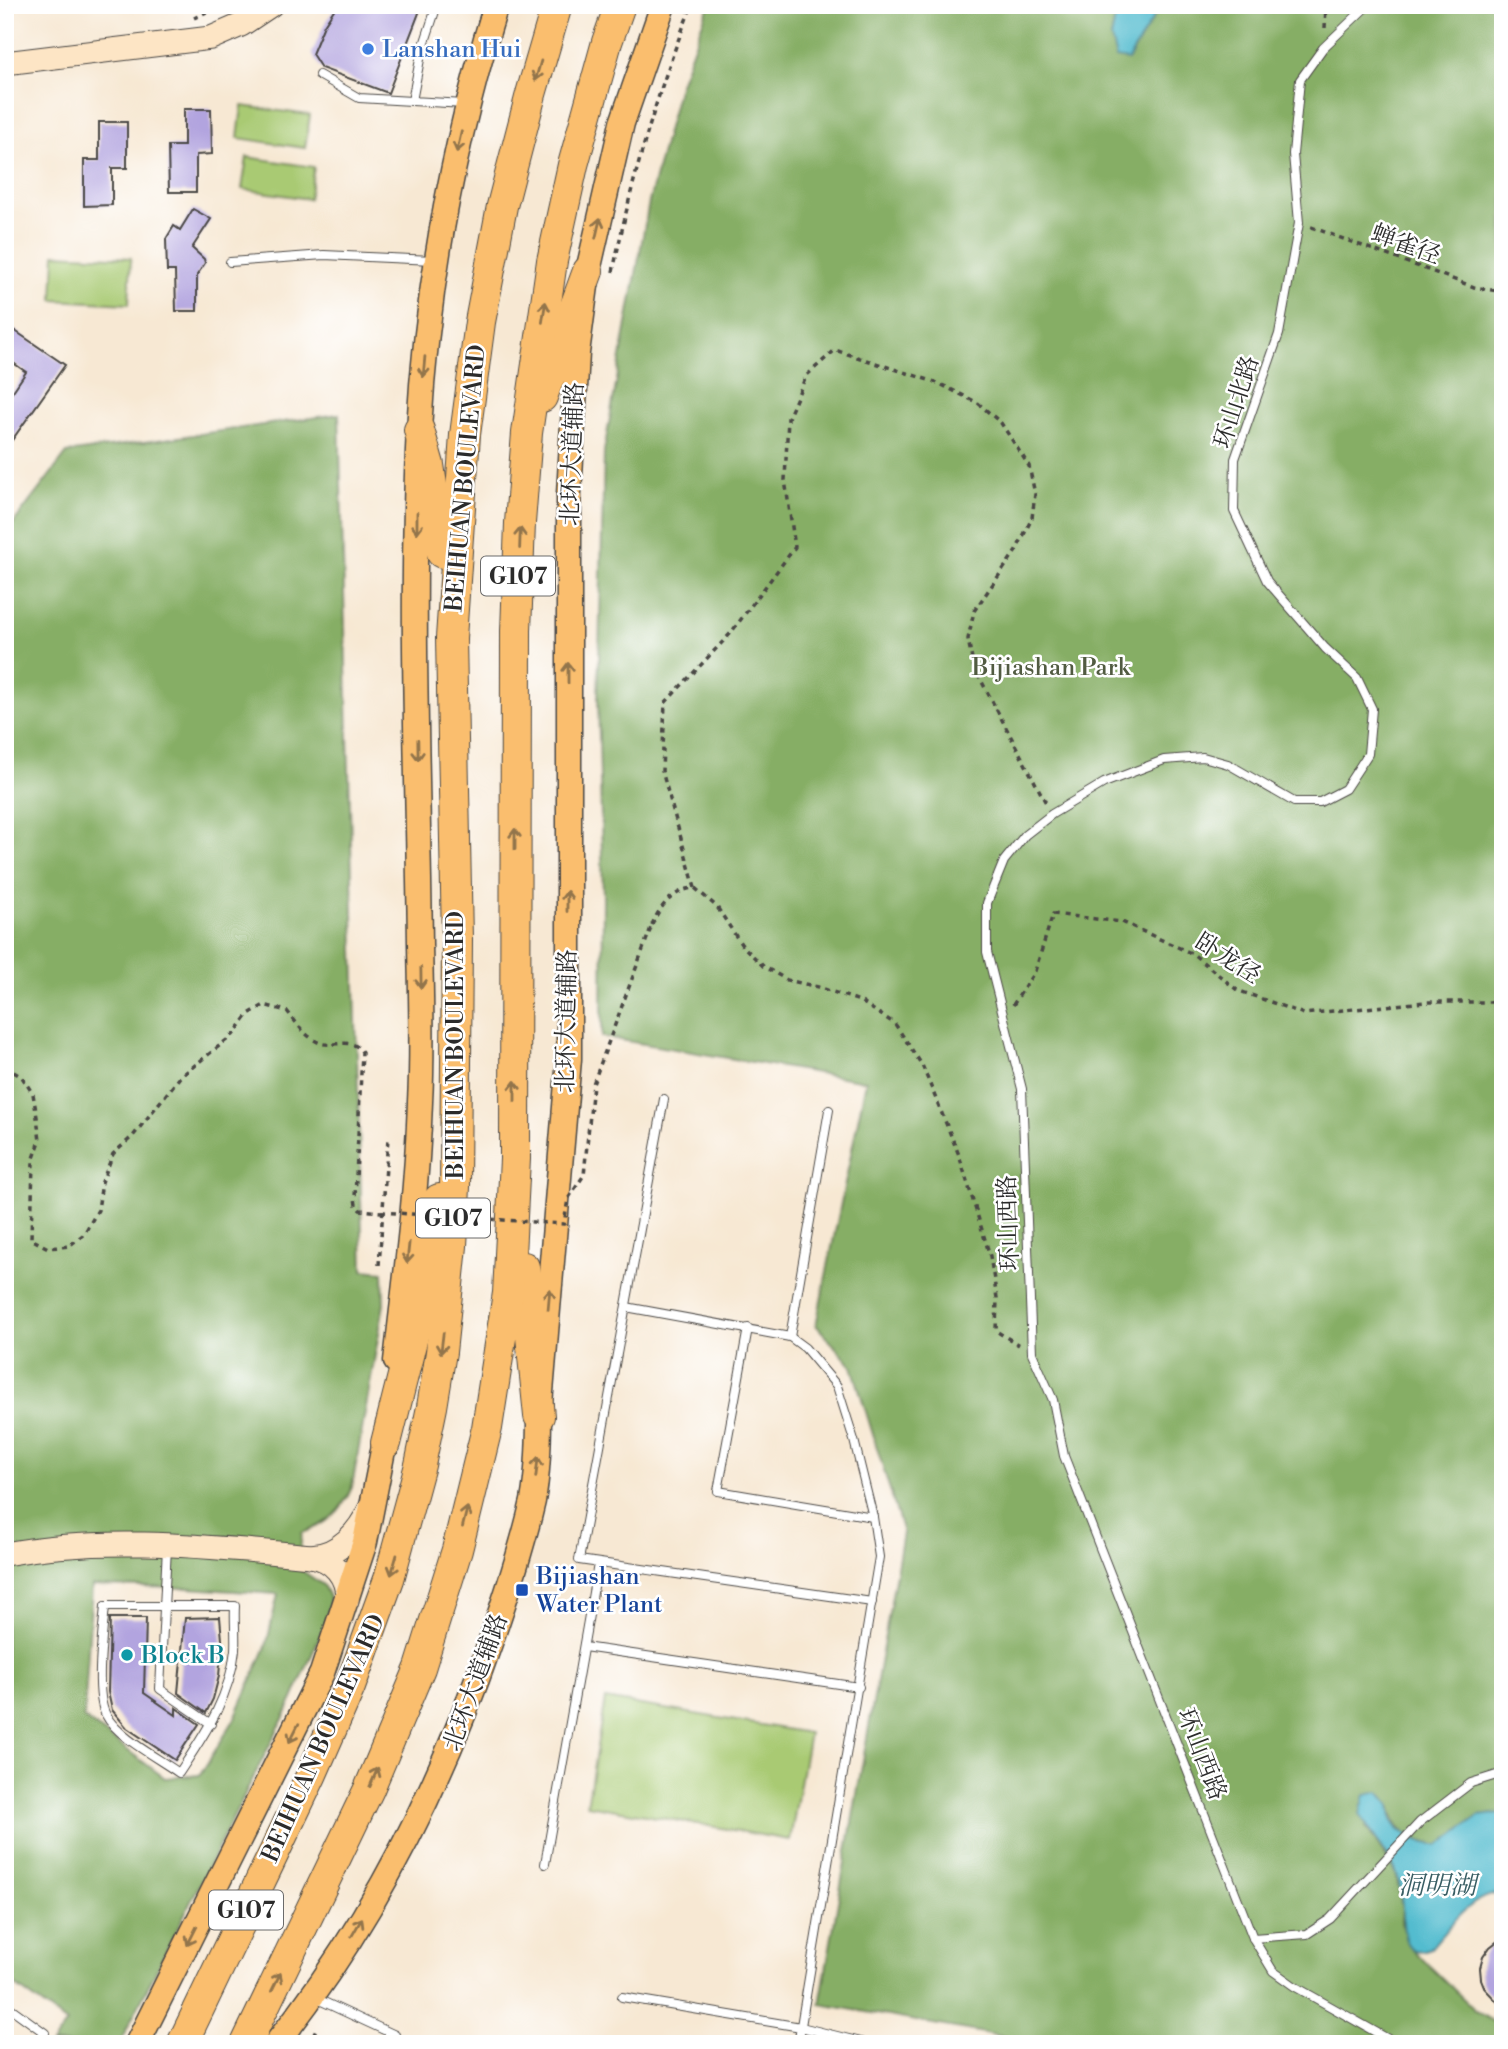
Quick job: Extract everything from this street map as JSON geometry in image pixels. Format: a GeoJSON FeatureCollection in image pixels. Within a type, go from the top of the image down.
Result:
{"type":"FeatureCollection","features":[{"type":"Feature","properties":{"kind":"highway","name":"BEIHUAN BOULEVARD"},"geometry":{"type":"LineString","coordinates":[[182,2044],[311,1776],[372,1631],[405,1526],[420,1465],[441,1352],[452,1246],[457,1088],[451,638],[465,435],[480,322],[502,206],[557,5]]}},
{"type":"Feature","properties":{"kind":"highway","name":"G107"},"geometry":{"type":"LineString","coordinates":[[246,2044],[369,1789],[420,1668],[457,1550],[487,1428],[508,1293],[515,1159],[516,631],[527,433],[552,261],[573,165],[620,5]]}},
{"type":"Feature","properties":{"kind":"highway"},"geometry":{"type":"LineString","coordinates":[[527,433],[560,351],[600,274]]}},
{"type":"Feature","properties":{"kind":"highway"},"geometry":{"type":"LineString","coordinates":[[419,430],[438,513],[451,638]]}},
{"type":"Feature","properties":{"kind":"highway"},"geometry":{"type":"LineString","coordinates":[[386,1443],[414,1332],[457,1088]]}},
{"type":"Feature","properties":{"kind":"highway"},"geometry":{"type":"LineString","coordinates":[[515,1159],[528,1325],[539,1416]]}},
{"type":"Feature","properties":{"kind":"main road"},"geometry":{"type":"LineString","coordinates":[[137,2044],[301,1719],[331,1648],[365,1542],[386,1443],[414,1197],[421,1101],[416,657],[419,430],[436,260],[468,105],[496,5]]}},
{"type":"Feature","properties":{"kind":"main road","name":"北环大道辅路"},"geometry":{"type":"LineString","coordinates":[[286,2038],[383,1882],[452,1746],[504,1604],[533,1500],[569,1059],[569,494],[577,353],[600,274],[622,123],[663,5]]}},
{"type":"Feature","properties":{"kind":"main road"},"geometry":{"type":"LineString","coordinates":[[311,1776],[320,1737],[331,1648]]}},
{"type":"Feature","properties":{"kind":"street"},"geometry":{"type":"LineString","coordinates":[[180,42],[225,20],[245,5]]}},
{"type":"Feature","properties":{"kind":"street"},"geometry":{"type":"LineString","coordinates":[[5,63],[211,38],[241,25],[271,5]]}},
{"type":"Feature","properties":{"kind":"street"},"geometry":{"type":"LineString","coordinates":[[311,1556],[328,1553],[346,1542],[363,1522],[375,1497]]}},
{"type":"Feature","properties":{"kind":"street"},"geometry":{"type":"LineString","coordinates":[[5,1555],[103,1543],[168,1544],[311,1556],[321,1558],[336,1567],[346,1586],[347,1600]]}},
{"type":"Feature","properties":{"kind":"lane"},"geometry":{"type":"LineString","coordinates":[[412,101],[421,54],[437,5]]}},
{"type":"Feature","properties":{"kind":"lane","name":"环山北路"},"geometry":{"type":"LineString","coordinates":[[1345,789],[1368,754],[1372,709],[1357,678],[1325,648],[1267,581],[1234,511],[1235,459],[1279,334],[1299,223],[1293,154],[1300,80],[1323,48],[1368,5]]}},
{"type":"Feature","properties":{"kind":"lane"},"geometry":{"type":"LineString","coordinates":[[318,75],[359,98],[468,105]]}},
{"type":"Feature","properties":{"kind":"lane"},"geometry":{"type":"LineString","coordinates":[[230,262],[324,255],[436,260]]}},
{"type":"Feature","properties":{"kind":"lane","name":"环山西路"},"geometry":{"type":"LineString","coordinates":[[1345,789],[1320,802],[1294,802],[1228,764],[1203,757],[1164,760],[1104,783],[1052,814],[1025,835],[1004,861],[987,903],[987,952],[1022,1089],[1032,1353],[1053,1400],[1064,1456],[1253,1938],[1273,1971],[1294,1986],[1397,2044]]}},
{"type":"Feature","properties":{"kind":"lane"},"geometry":{"type":"LineString","coordinates":[[664,1099],[579,1560],[872,1602]]}},
{"type":"Feature","properties":{"kind":"lane"},"geometry":{"type":"LineString","coordinates":[[790,1337],[830,1110]]}},
{"type":"Feature","properties":{"kind":"lane"},"geometry":{"type":"LineString","coordinates":[[626,1307],[790,1337],[806,1348],[837,1386],[873,1517],[879,1557],[799,2044]]}},
{"type":"Feature","properties":{"kind":"lane"},"geometry":{"type":"LineString","coordinates":[[748,1328],[718,1491],[873,1517]]}},
{"type":"Feature","properties":{"kind":"lane"},"geometry":{"type":"LineString","coordinates":[[168,1544],[160,1689],[211,1724]]}},
{"type":"Feature","properties":{"kind":"lane"},"geometry":{"type":"LineString","coordinates":[[545,1864],[598,1564]]}},
{"type":"Feature","properties":{"kind":"lane"},"geometry":{"type":"LineString","coordinates":[[105,1606],[234,1606],[232,1665],[224,1696],[211,1724],[178,1773],[115,1728],[106,1716],[100,1691],[105,1606]]}},
{"type":"Feature","properties":{"kind":"lane"},"geometry":{"type":"LineString","coordinates":[[584,1647],[859,1687]]}},
{"type":"Feature","properties":{"kind":"lane"},"geometry":{"type":"LineString","coordinates":[[1253,1938],[1307,1934],[1330,1919],[1420,1822],[1471,1783],[1503,1773]]}},
{"type":"Feature","properties":{"kind":"lane"},"geometry":{"type":"LineString","coordinates":[[313,1997],[395,2035],[392,2044]]}},
{"type":"Feature","properties":{"kind":"lane"},"geometry":{"type":"LineString","coordinates":[[622,1997],[801,2027],[869,2044]]}},
{"type":"Feature","properties":{"kind":"lane"},"geometry":{"type":"LineString","coordinates":[[5,2004],[45,2032]]}},
{"type":"Feature","properties":{"kind":"path"},"geometry":{"type":"LineString","coordinates":[[600,274],[640,163],[667,68],[692,5]]}},
{"type":"Feature","properties":{"kind":"path","name":"蝉雀径"},"geometry":{"type":"LineString","coordinates":[[1299,223],[1474,288],[1503,292]]}},
{"type":"Feature","properties":{"kind":"path"},"geometry":{"type":"LineString","coordinates":[[1032,1353],[996,1331],[997,1298],[990,1256],[959,1156],[922,1065],[895,1024],[860,1001],[787,980],[763,966],[741,944],[718,907],[695,888],[662,771],[665,703],[730,634],[795,547],[785,480],[788,418],[806,376],[835,350],[938,383],[978,403],[1000,423],[1029,467],[1035,494],[1032,518],[1016,551],[974,611],[968,639],[973,665],[1052,814]]}},
{"type":"Feature","properties":{"kind":"path"},"geometry":{"type":"LineString","coordinates":[[5,1067],[22,1077],[33,1094],[40,1141],[33,1161],[31,1239],[48,1248],[69,1246],[84,1234],[98,1210],[102,1182],[113,1154],[133,1136],[180,1077],[233,1035],[249,1014],[264,1005],[287,1011],[301,1030],[320,1043],[349,1043],[359,1047],[362,1052],[355,1198],[360,1210],[564,1224],[568,1199],[584,1175],[593,1084],[658,909],[675,895],[691,887],[695,888]]}},
{"type":"Feature","properties":{"kind":"path","name":"卧龙径"},"geometry":{"type":"LineString","coordinates":[[1005,1018],[1035,971],[1053,914],[1122,922],[1193,954],[1237,990],[1304,1014],[1425,1002],[1503,1002]]}},
{"type":"Feature","properties":{"kind":"path"},"geometry":{"type":"LineString","coordinates":[[379,1265],[388,1138]]}},
{"type":"Feature","properties":{"kind":"path"},"geometry":{"type":"LineString","coordinates":[[399,1216],[400,1204]]}},
{"type":"Feature","properties":{"kind":"green space","name":"Bijiashan Park"},"geometry":{"type":"Polygon","coordinates":[[[709,5],[1118,5],[1111,38],[1128,60],[1161,5],[1503,5],[1503,1813],[1479,1816],[1438,1846],[1412,1838],[1400,1829],[1390,1805],[1366,1827],[1396,1872],[1402,1908],[1401,1923],[1411,1948],[1476,2011],[1503,2028],[1503,2044],[1045,2044],[820,2004],[903,1533],[852,1366],[816,1325],[866,1081],[602,1037],[603,898],[598,699],[604,451],[649,202],[678,89],[709,5]]]}},
{"type":"Feature","properties":{"kind":"green space"},"geometry":{"type":"Polygon","coordinates":[[[242,106],[310,115],[305,148],[238,138],[242,106]]]}},
{"type":"Feature","properties":{"kind":"green space"},"geometry":{"type":"Polygon","coordinates":[[[247,157],[314,167],[309,199],[242,189],[247,157]]]}},
{"type":"Feature","properties":{"kind":"green space"},"geometry":{"type":"Polygon","coordinates":[[[55,254],[131,258],[129,304],[53,300],[55,254]]]}},
{"type":"Feature","properties":{"kind":"green space"},"geometry":{"type":"Polygon","coordinates":[[[339,414],[363,1270],[383,1272],[384,1304],[352,1487],[333,1516],[302,1533],[298,1568],[323,1585],[330,1599],[325,1624],[293,1699],[119,2044],[52,2044],[67,2023],[5,1978],[5,534],[67,453],[339,414]],[[92,1586],[84,1718],[165,1778],[200,1775],[234,1720],[266,1647],[278,1594],[188,1588],[92,1586]]]}},
{"type":"Feature","properties":{"kind":"green space"},"geometry":{"type":"Polygon","coordinates":[[[605,1699],[809,1733],[790,1840],[587,1805],[605,1699]]]}},
{"type":"Feature","properties":{"kind":"water"},"geometry":{"type":"Polygon","coordinates":[[[1118,5],[1161,5],[1128,60],[1116,58],[1111,38],[1118,5]]]}},
{"type":"Feature","properties":{"kind":"water","name":"洞明湖"},"geometry":{"type":"Polygon","coordinates":[[[1379,1792],[1390,1805],[1392,1820],[1399,1830],[1422,1842],[1438,1846],[1479,1816],[1503,1813],[1503,1893],[1491,1895],[1471,1905],[1431,1948],[1421,1951],[1413,1949],[1405,1939],[1396,1873],[1360,1814],[1365,1795],[1379,1792]]]}},
{"type":"Feature","properties":{"kind":"building"},"geometry":{"type":"Polygon","coordinates":[[[337,5],[422,5],[388,93],[321,68],[312,54],[324,25],[337,5]]]}},
{"type":"Feature","properties":{"kind":"building"},"geometry":{"type":"Polygon","coordinates":[[[184,109],[211,109],[212,154],[196,155],[196,192],[169,192],[168,146],[184,146],[184,109]]]}},
{"type":"Feature","properties":{"kind":"building"},"geometry":{"type":"Polygon","coordinates":[[[99,122],[127,122],[127,168],[112,168],[112,205],[84,206],[84,160],[99,160],[99,122]]]}},
{"type":"Feature","properties":{"kind":"building"},"geometry":{"type":"Polygon","coordinates":[[[193,209],[211,219],[192,248],[205,263],[197,275],[197,311],[176,311],[175,271],[167,271],[166,239],[174,226],[180,230],[193,209]]]}},
{"type":"Feature","properties":{"kind":"building"},"geometry":{"type":"Polygon","coordinates":[[[5,324],[65,365],[5,450],[5,403],[26,372],[5,357],[5,324]]]}},
{"type":"Feature","properties":{"kind":"building"},"geometry":{"type":"Polygon","coordinates":[[[220,1617],[222,1640],[219,1676],[206,1713],[178,1693],[185,1618],[220,1617]]]}},
{"type":"Feature","properties":{"kind":"building","name":"Block B"},"geometry":{"type":"Polygon","coordinates":[[[110,1618],[146,1618],[144,1693],[176,1715],[176,1708],[199,1724],[175,1760],[127,1728],[112,1710],[108,1692],[110,1618]]]}},
{"type":"Feature","properties":{"kind":"building"},"geometry":{"type":"Polygon","coordinates":[[[1503,1937],[1503,2008],[1485,1989],[1480,1968],[1490,1947],[1503,1937]]]}},
{"type":"Feature","properties":{"kind":"place","name":"Lanshan Hui"},"geometry":{"type":"Point","coordinates":[368,49]}},
{"type":"Feature","properties":{"kind":"place","name":"Bijiashan Water Plant"},"geometry":{"type":"Point","coordinates":[522,1590]}},
{"type":"Feature","properties":{"kind":"place","name":"Block B"},"geometry":{"type":"Point","coordinates":[127,1655]}}]}
